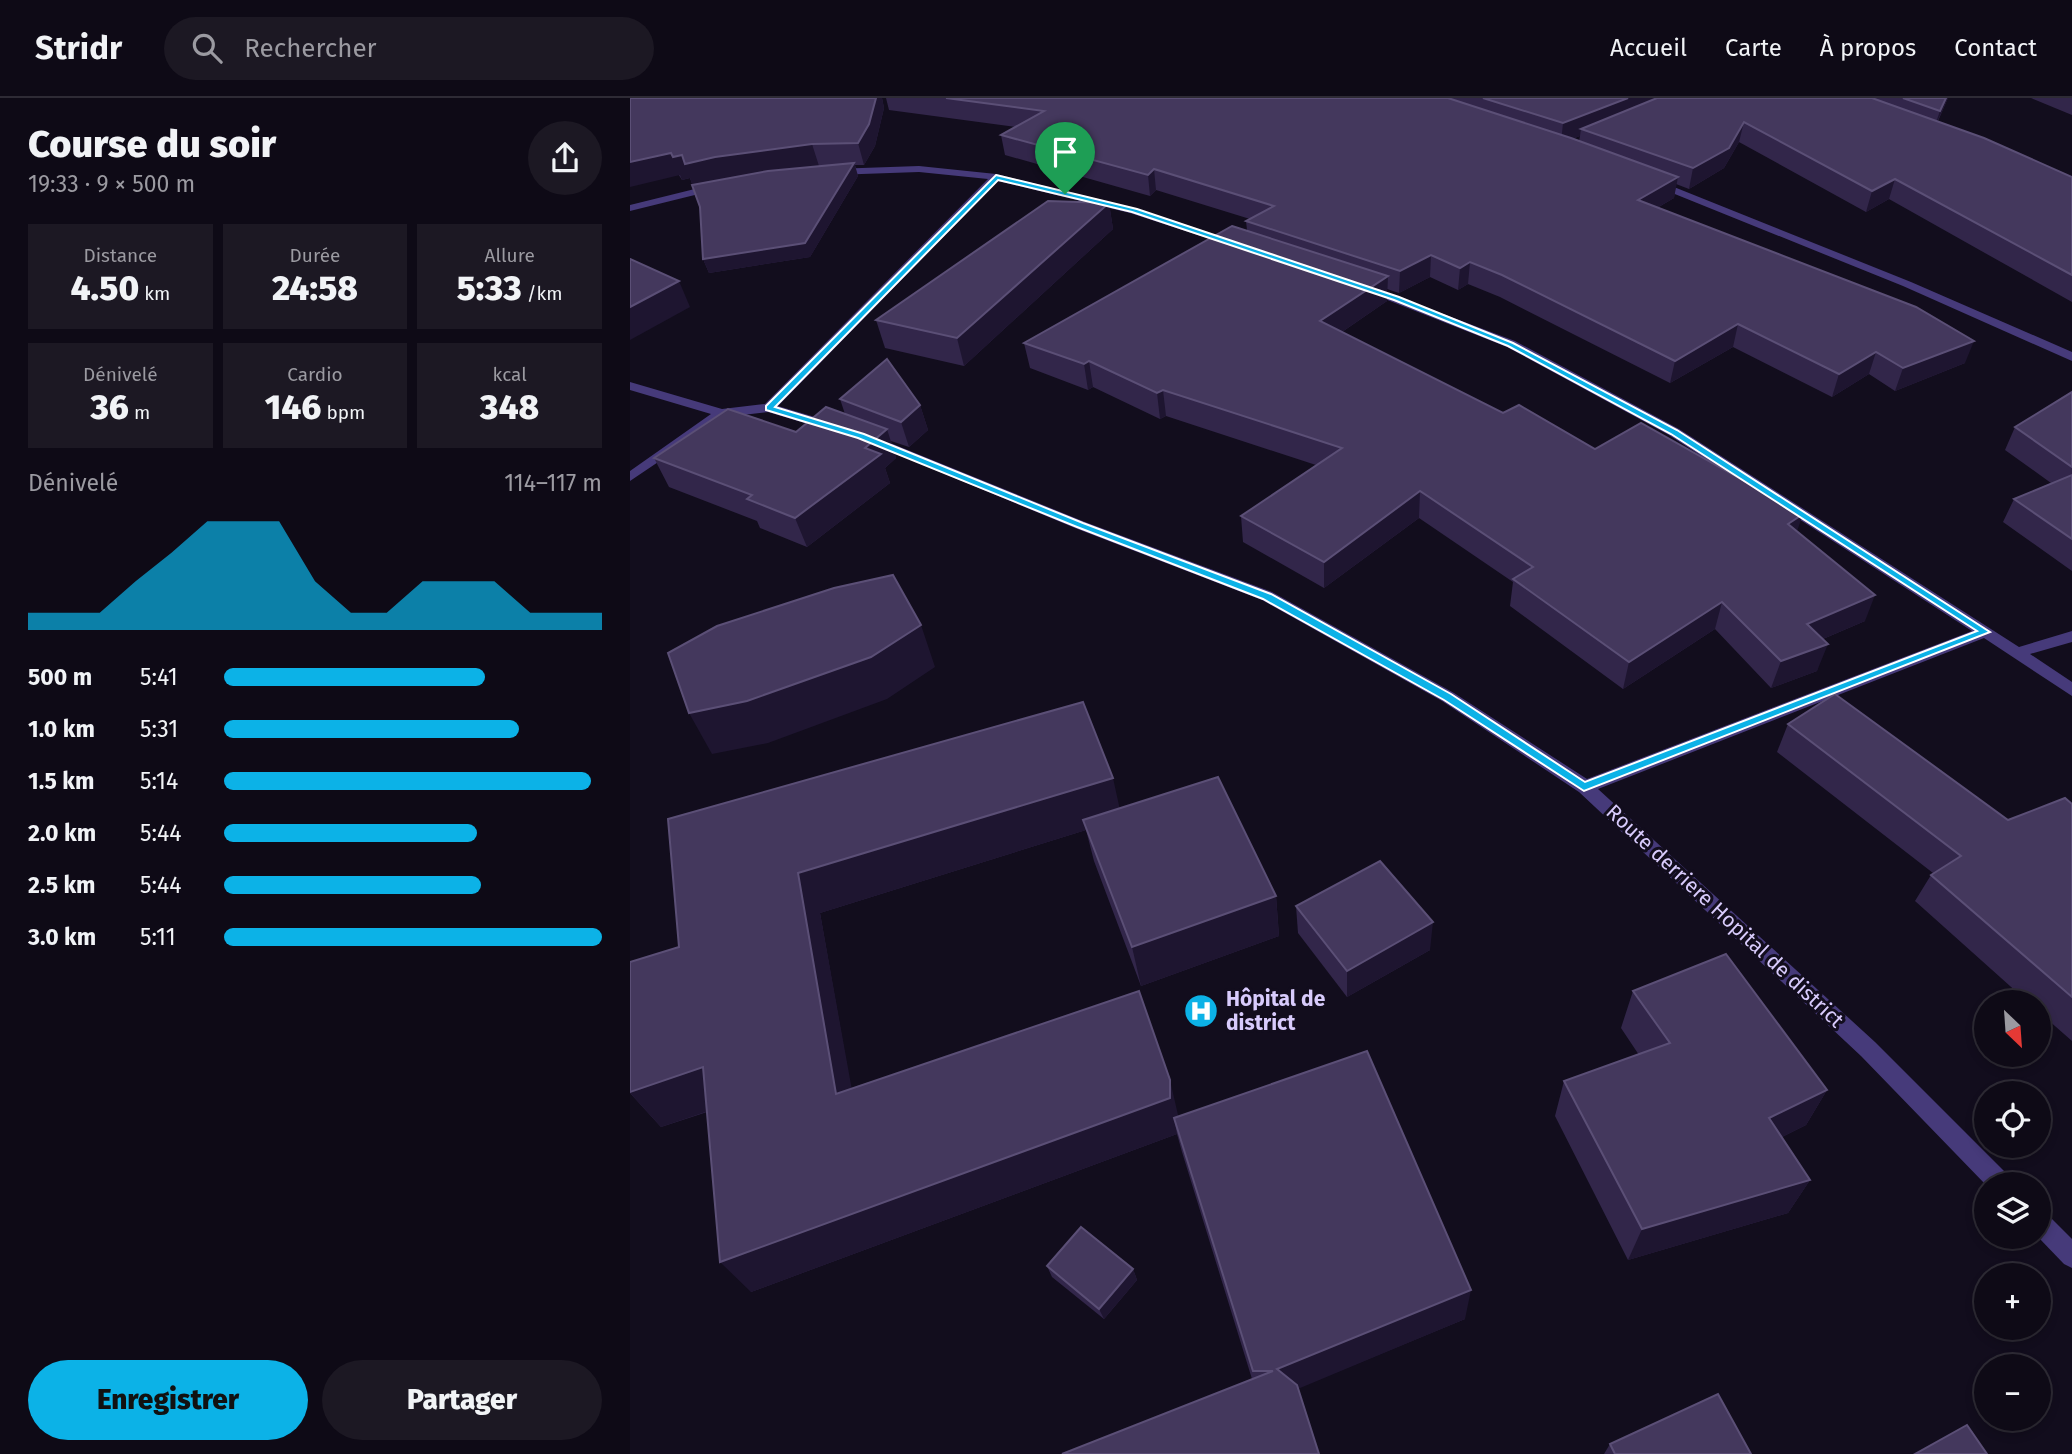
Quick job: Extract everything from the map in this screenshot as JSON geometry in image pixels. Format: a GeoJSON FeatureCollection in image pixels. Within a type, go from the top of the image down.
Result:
{"type":"FeatureCollection","features":[{"type":"Feature","properties":{"kind":"street"},"geometry":{"type":"LineString","coordinates":[[819,172],[919,169],[996,177],[1134,211],[1251,249]]}},
{"type":"Feature","properties":{"kind":"street"},"geometry":{"type":"LineString","coordinates":[[769,408],[996,177]]}},
{"type":"Feature","properties":{"kind":"street"},"geometry":{"type":"LineString","coordinates":[[1639,177],[1907,284],[2072,357]]}},
{"type":"Feature","properties":{"kind":"street"},"geometry":{"type":"LineString","coordinates":[[630,208],[724,185]]}},
{"type":"Feature","properties":{"kind":"street"},"geometry":{"type":"LineString","coordinates":[[1357,285],[1511,344],[1674,432],[2072,690]]}},
{"type":"Feature","properties":{"kind":"street"},"geometry":{"type":"LineString","coordinates":[[630,386],[721,413]]}},
{"type":"Feature","properties":{"kind":"street","name":"Route derriere Hopital de district"},"geometry":{"type":"LineString","coordinates":[[721,413],[769,408],[855,434],[1080,525],[1267,596],[1448,697],[1584,787],[1868,1049],[1989,1172]]}},
{"type":"Feature","properties":{"kind":"street"},"geometry":{"type":"LineString","coordinates":[[630,477],[721,413]]}},
{"type":"Feature","properties":{"kind":"street"},"geometry":{"type":"LineString","coordinates":[[1584,787],[1985,632]]}},
{"type":"Feature","properties":{"kind":"street"},"geometry":{"type":"LineString","coordinates":[[2017,653],[2072,636]]}},
{"type":"Feature","properties":{"kind":"street"},"geometry":{"type":"LineString","coordinates":[[2051,1234],[2072,1256]]}},
{"type":"Feature","properties":{"kind":"building"},"geometry":{"type":"Polygon","coordinates":[[[630,98],[876,98],[869,124],[858,143],[812,144],[715,157],[685,164],[682,155],[673,157],[671,153],[630,162],[630,98]]]}},
{"type":"Feature","properties":{"kind":"building"},"geometry":{"type":"Polygon","coordinates":[[[946,98],[1448,98],[1571,138],[1678,177],[1638,200],[1916,307],[1974,341],[1903,368],[1876,352],[1839,374],[1738,324],[1675,361],[1502,275],[1470,262],[1460,268],[1431,255],[1400,271],[1246,221],[1274,206],[1154,169],[1148,175],[1001,135],[1044,111],[946,98]]]}},
{"type":"Feature","properties":{"kind":"building"},"geometry":{"type":"Polygon","coordinates":[[[1483,98],[1628,98],[1563,123],[1483,98]]]}},
{"type":"Feature","properties":{"kind":"building"},"geometry":{"type":"Polygon","coordinates":[[[1657,98],[1872,98],[1984,138],[2072,177],[2072,275],[1895,179],[1872,191],[1744,122],[1729,148],[1693,168],[1581,129],[1657,98]]]}},
{"type":"Feature","properties":{"kind":"building"},"geometry":{"type":"Polygon","coordinates":[[[1903,98],[1946,98],[1940,111],[1903,98]]]}},
{"type":"Feature","properties":{"kind":"building"},"geometry":{"type":"Polygon","coordinates":[[[854,163],[805,243],[703,259],[700,207],[692,185],[768,171],[854,163]]]}},
{"type":"Feature","properties":{"kind":"building"},"geometry":{"type":"Polygon","coordinates":[[[1048,201],[1109,203],[957,338],[876,320],[1048,201]]]}},
{"type":"Feature","properties":{"kind":"building"},"geometry":{"type":"Polygon","coordinates":[[[1232,226],[1388,276],[1320,321],[1503,413],[1519,405],[1595,449],[1641,423],[1803,514],[1788,524],[1875,595],[1807,624],[1828,644],[1781,661],[1722,602],[1629,662],[1513,579],[1533,567],[1420,491],[1324,562],[1241,516],[1342,448],[1163,390],[1157,393],[1089,361],[1084,364],[1024,343],[1232,226]]]}},
{"type":"Feature","properties":{"kind":"building"},"geometry":{"type":"Polygon","coordinates":[[[630,259],[679,281],[630,307],[630,259]]]}},
{"type":"Feature","properties":{"kind":"building"},"geometry":{"type":"Polygon","coordinates":[[[887,359],[920,405],[901,422],[840,399],[887,359]]]}},
{"type":"Feature","properties":{"kind":"building"},"geometry":{"type":"Polygon","coordinates":[[[2072,392],[2072,467],[2015,427],[2072,392]]]}},
{"type":"Feature","properties":{"kind":"building"},"geometry":{"type":"Polygon","coordinates":[[[826,407],[887,429],[865,448],[881,454],[795,518],[747,499],[752,495],[654,458],[728,409],[796,432],[826,407]]]}},
{"type":"Feature","properties":{"kind":"building"},"geometry":{"type":"Polygon","coordinates":[[[2072,475],[2072,539],[2014,499],[2072,475]]]}},
{"type":"Feature","properties":{"kind":"building"},"geometry":{"type":"Polygon","coordinates":[[[893,575],[921,625],[871,657],[747,701],[689,713],[668,653],[717,626],[834,588],[893,575]]]}},
{"type":"Feature","properties":{"kind":"building"},"geometry":{"type":"Polygon","coordinates":[[[1835,694],[2008,820],[2065,798],[2072,804],[2072,997],[1931,875],[1961,856],[1788,724],[1835,694]]]}},
{"type":"Feature","properties":{"kind":"building"},"geometry":{"type":"Polygon","coordinates":[[[1083,702],[1113,778],[798,873],[836,1094],[1139,991],[1170,1080],[1170,1098],[720,1262],[703,1067],[630,1092],[630,962],[679,947],[668,819],[1083,702]]]}},
{"type":"Feature","properties":{"kind":"building"},"geometry":{"type":"Polygon","coordinates":[[[1218,777],[1276,896],[1132,947],[1083,820],[1218,777]]]}},
{"type":"Feature","properties":{"kind":"building"},"geometry":{"type":"Polygon","coordinates":[[[1380,861],[1433,922],[1347,971],[1296,906],[1380,861]]]}},
{"type":"Feature","properties":{"kind":"building"},"geometry":{"type":"Polygon","coordinates":[[[1726,954],[1827,1090],[1769,1118],[1810,1180],[1642,1229],[1564,1081],[1670,1043],[1633,991],[1726,954]]]}},
{"type":"Feature","properties":{"kind":"building"},"geometry":{"type":"Polygon","coordinates":[[[1367,1051],[1471,1290],[1277,1369],[1297,1385],[1319,1454],[1062,1454],[1273,1371],[1253,1371],[1174,1118],[1367,1051]]]}},
{"type":"Feature","properties":{"kind":"building"},"geometry":{"type":"Polygon","coordinates":[[[1081,1227],[1133,1269],[1099,1309],[1047,1266],[1081,1227]]]}},
{"type":"Feature","properties":{"kind":"building"},"geometry":{"type":"Polygon","coordinates":[[[1718,1394],[1751,1454],[1615,1454],[1610,1444],[1718,1394]]]}},
{"type":"Feature","properties":{"kind":"building"},"geometry":{"type":"Polygon","coordinates":[[[1967,1425],[1987,1454],[1915,1454],[1967,1425]]]}},
{"type":"Feature","properties":{"kind":"place","name":"Hôpital de district"},"geometry":{"type":"Point","coordinates":[1201,1011]}},
{"type":"Feature","properties":{"kind":"route"},"geometry":{"type":"LineString","coordinates":[[996,177],[1065,194],[1134,211],[1278,258],[1396,299],[1511,344],[1674,432],[1985,632],[1584,787],[1448,697],[1267,596],[1080,525],[861,436],[769,408],[996,177]]}}]}
